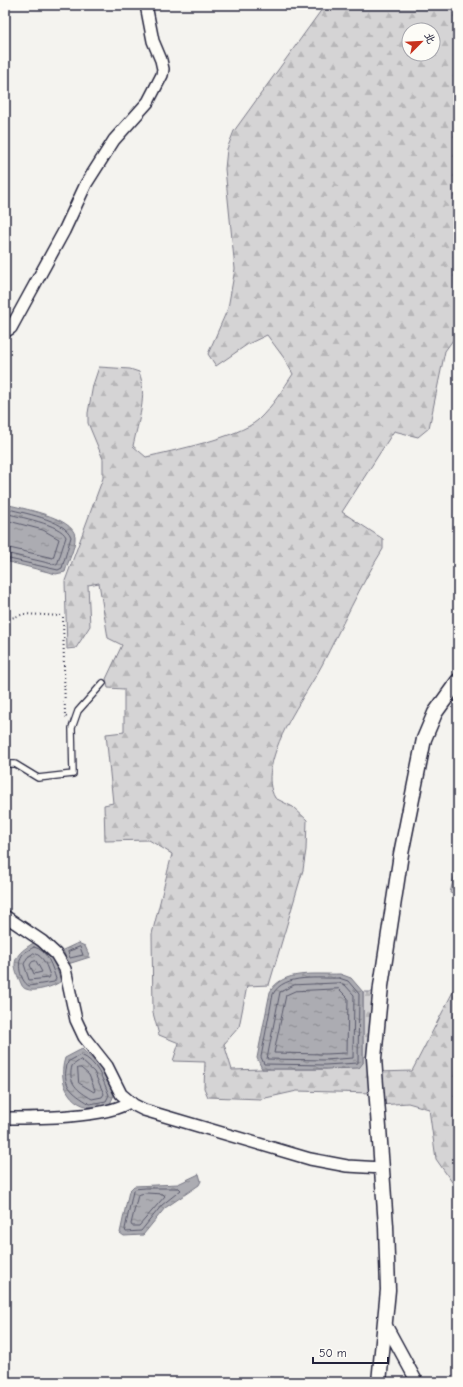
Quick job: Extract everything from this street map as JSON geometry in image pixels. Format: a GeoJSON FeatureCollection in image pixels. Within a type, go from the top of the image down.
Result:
{"type":"FeatureCollection","features":[{"type":"Feature","properties":{"kind":"street"},"geometry":{"type":"LineString","coordinates":[[5,332],[11,328],[64,230],[86,184],[114,140],[148,102],[162,75],[162,60],[153,41],[146,5]]}},
{"type":"Feature","properties":{"kind":"street"},"geometry":{"type":"LineString","coordinates":[[379,1382],[386,1325],[388,1274],[374,1058],[391,913],[409,811],[424,739],[436,713],[458,681]]}},
{"type":"Feature","properties":{"kind":"street"},"geometry":{"type":"LineString","coordinates":[[5,916],[42,940],[56,954],[65,970],[79,1029],[88,1044],[107,1066],[121,1094],[129,1102],[144,1110],[310,1159],[347,1166],[382,1168]]}},
{"type":"Feature","properties":{"kind":"street"},"geometry":{"type":"LineString","coordinates":[[5,1118],[46,1117],[110,1111],[129,1102]]}},
{"type":"Feature","properties":{"kind":"street"},"geometry":{"type":"LineString","coordinates":[[386,1325],[417,1382]]}},
{"type":"Feature","properties":{"kind":"lane"},"geometry":{"type":"LineString","coordinates":[[5,764],[15,764],[38,778],[73,774],[72,728],[78,711],[103,683]]}},
{"type":"Feature","properties":{"kind":"path"},"geometry":{"type":"LineString","coordinates":[[5,620],[24,614],[63,616],[65,716],[74,722]]}},
{"type":"Feature","properties":{"kind":"green space"},"geometry":{"type":"Polygon","coordinates":[[[325,5],[458,5],[458,333],[445,351],[429,428],[418,437],[394,431],[342,512],[383,539],[383,549],[359,592],[322,665],[285,728],[274,755],[270,780],[275,798],[293,807],[307,820],[306,850],[303,870],[269,985],[247,986],[239,1027],[224,1044],[232,1070],[326,1069],[363,1063],[363,992],[376,992],[372,1093],[297,1091],[261,1099],[208,1097],[204,1088],[205,1062],[173,1061],[179,1043],[159,1035],[153,1013],[152,934],[172,854],[149,840],[105,841],[104,805],[113,803],[106,734],[124,732],[124,689],[108,688],[106,679],[122,645],[108,638],[99,583],[88,585],[90,626],[76,648],[67,649],[65,581],[103,478],[103,459],[88,423],[88,413],[93,385],[99,367],[130,369],[139,372],[143,390],[141,409],[133,446],[146,457],[205,443],[249,426],[258,420],[268,409],[293,374],[284,358],[267,335],[248,344],[216,366],[208,354],[228,308],[235,269],[225,169],[227,149],[234,131],[325,5]]]}},
{"type":"Feature","properties":{"kind":"green space"},"geometry":{"type":"Polygon","coordinates":[[[458,861],[458,895],[450,893],[458,861]]]}},
{"type":"Feature","properties":{"kind":"green space"},"geometry":{"type":"Polygon","coordinates":[[[458,982],[458,1184],[454,1185],[436,1159],[429,1109],[408,1103],[380,1105],[378,1072],[412,1071],[458,982]]]}},
{"type":"Feature","properties":{"kind":"water"},"geometry":{"type":"Polygon","coordinates":[[[5,504],[45,514],[72,529],[75,540],[72,554],[65,572],[56,574],[5,561],[5,504]]]}},
{"type":"Feature","properties":{"kind":"water"},"geometry":{"type":"Polygon","coordinates":[[[35,942],[45,950],[52,959],[61,981],[55,985],[45,988],[30,990],[22,985],[16,972],[15,961],[24,949],[35,942]]]}},
{"type":"Feature","properties":{"kind":"water"},"geometry":{"type":"Polygon","coordinates":[[[78,943],[85,946],[90,957],[68,964],[63,950],[78,943]]]}},
{"type":"Feature","properties":{"kind":"water"},"geometry":{"type":"Polygon","coordinates":[[[340,974],[351,978],[363,992],[363,1063],[359,1068],[262,1069],[257,1058],[270,992],[276,985],[291,976],[340,974]]]}},
{"type":"Feature","properties":{"kind":"water"},"geometry":{"type":"Polygon","coordinates":[[[82,1049],[101,1067],[114,1095],[110,1104],[98,1107],[88,1107],[72,1098],[66,1090],[63,1080],[65,1058],[82,1049]]]}},
{"type":"Feature","properties":{"kind":"water"},"geometry":{"type":"Polygon","coordinates":[[[199,1174],[201,1181],[199,1185],[165,1208],[143,1235],[124,1236],[120,1233],[129,1191],[134,1186],[178,1184],[199,1174]]]}}]}
